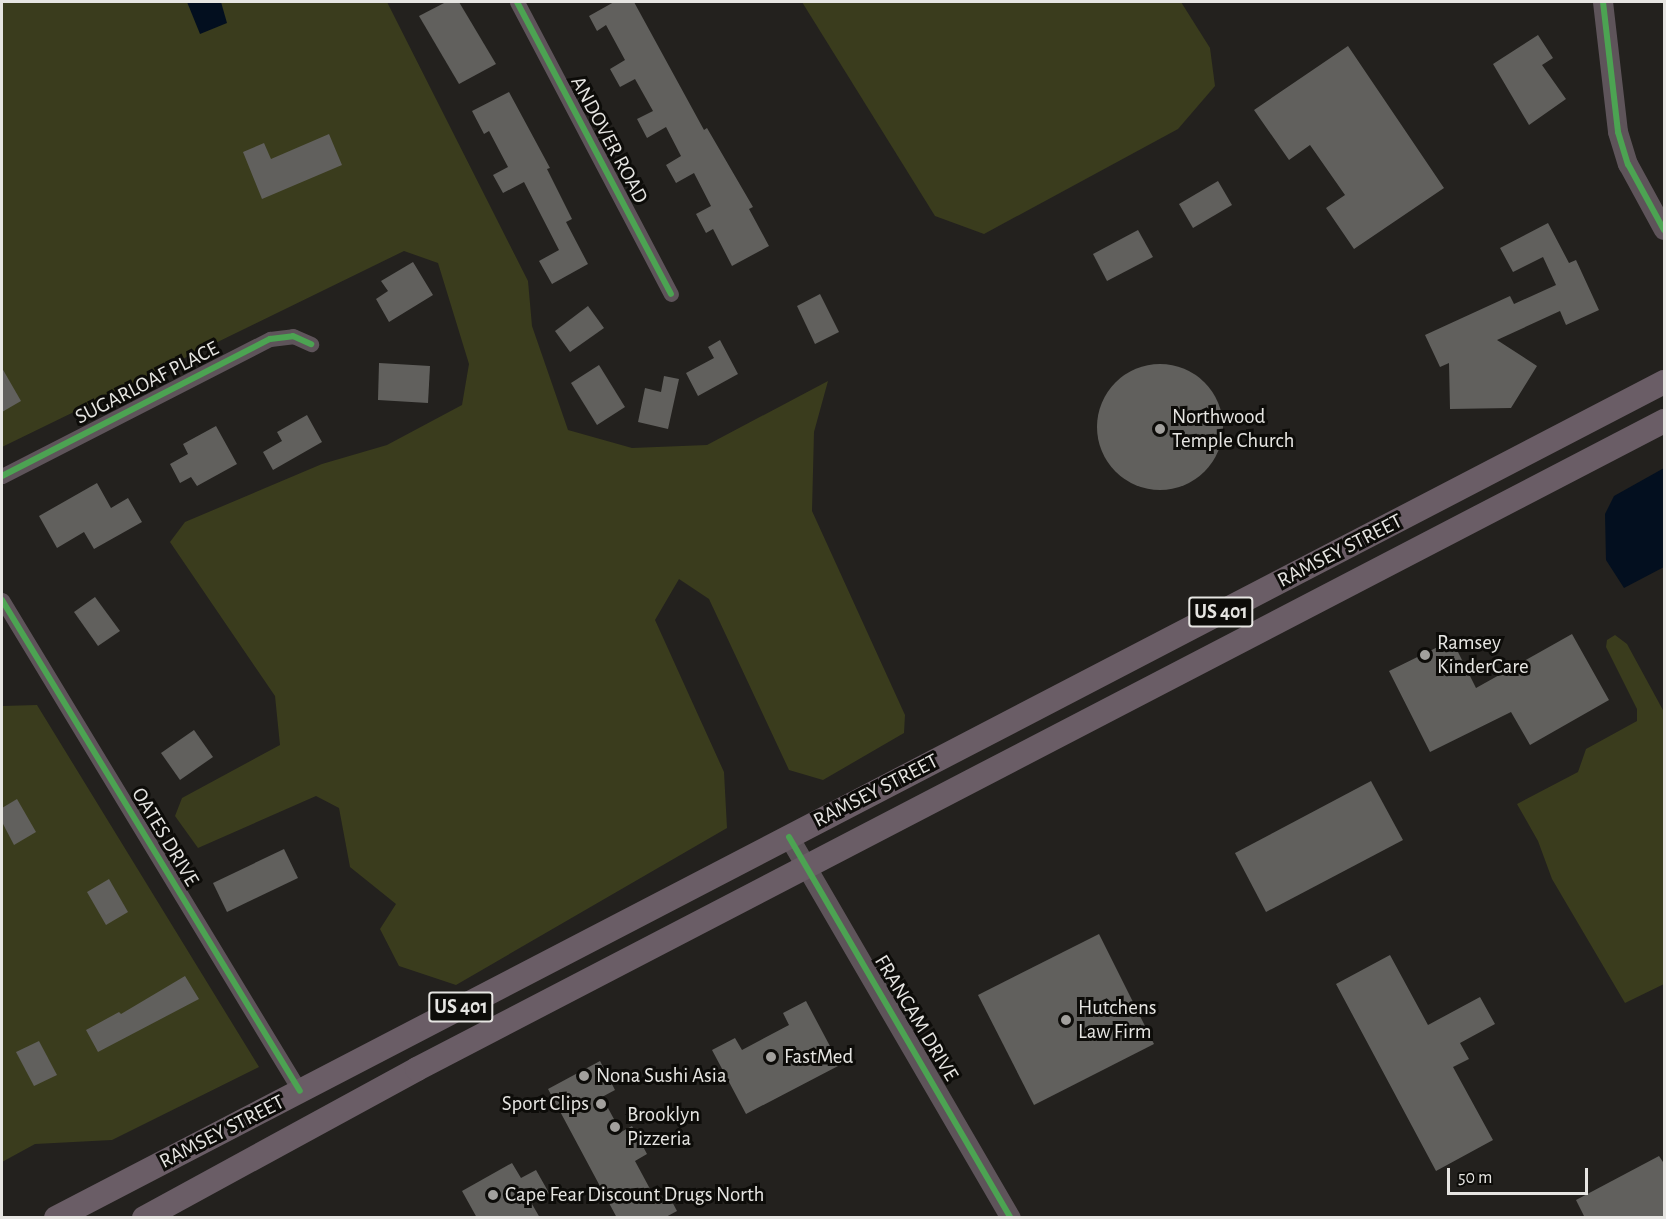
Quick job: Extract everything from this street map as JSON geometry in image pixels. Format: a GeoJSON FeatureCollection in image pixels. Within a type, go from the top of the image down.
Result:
{"type":"FeatureCollection","features":[{"type":"Feature","properties":{"kind":"main road","name":"RAMSEY STREET"},"geometry":{"type":"LineString","coordinates":[[56,1218],[1665,382]]}},
{"type":"Feature","properties":{"kind":"main road","name":"RAMSEY STREET"},"geometry":{"type":"LineString","coordinates":[[144,1218],[417,1069],[1665,420]]}},
{"type":"Feature","properties":{"kind":"street","name":"ANDOVER ROAD"},"geometry":{"type":"LineString","coordinates":[[517,2],[670,294]]}},
{"type":"Feature","properties":{"kind":"street"},"geometry":{"type":"LineString","coordinates":[[1603,2],[1618,132],[1628,164],[1665,231]]}},
{"type":"Feature","properties":{"kind":"street","name":"SUGARLOAF PLACE"},"geometry":{"type":"LineString","coordinates":[[2,476],[270,339],[293,336],[311,344]]}},
{"type":"Feature","properties":{"kind":"street","name":"OATES DRIVE"},"geometry":{"type":"LineString","coordinates":[[2,600],[300,1091]]}},
{"type":"Feature","properties":{"kind":"street","name":"FRANCAM DRIVE"},"geometry":{"type":"LineString","coordinates":[[789,837],[1011,1218]]}},
{"type":"Feature","properties":{"kind":"green space"},"geometry":{"type":"Polygon","coordinates":[[[2,2],[387,2],[528,281],[532,326],[568,430],[632,448],[707,445],[828,381],[814,432],[812,511],[905,715],[904,733],[823,780],[789,770],[709,599],[679,579],[655,620],[724,772],[727,828],[456,985],[399,966],[380,929],[396,904],[350,867],[339,808],[316,796],[198,848],[175,816],[182,798],[280,745],[275,696],[170,542],[185,522],[322,464],[387,445],[462,405],[469,364],[438,263],[404,251],[2,447],[2,2]]]}},
{"type":"Feature","properties":{"kind":"green space"},"geometry":{"type":"Polygon","coordinates":[[[802,2],[1181,2],[1210,48],[1215,86],[1178,129],[984,234],[935,216],[802,2]]]}},
{"type":"Feature","properties":{"kind":"green space"},"geometry":{"type":"Polygon","coordinates":[[[1615,635],[1627,644],[1664,712],[1664,984],[1625,1003],[1552,879],[1538,841],[1517,804],[1578,772],[1586,749],[1637,721],[1637,709],[1606,647],[1607,640],[1615,635]]]}},
{"type":"Feature","properties":{"kind":"green space"},"geometry":{"type":"Polygon","coordinates":[[[37,705],[259,1067],[112,1140],[35,1144],[2,1162],[2,706],[37,705]]]}},
{"type":"Feature","properties":{"kind":"water"},"geometry":{"type":"Polygon","coordinates":[[[187,2],[221,2],[227,23],[200,34],[187,2]]]}},
{"type":"Feature","properties":{"kind":"water"},"geometry":{"type":"Polygon","coordinates":[[[1664,468],[1664,567],[1624,588],[1606,560],[1605,514],[1614,496],[1664,468]]]}},
{"type":"Feature","properties":{"kind":"building"},"geometry":{"type":"Polygon","coordinates":[[[446,2],[459,2],[496,64],[459,84],[419,16],[446,2]]]}},
{"type":"Feature","properties":{"kind":"building"},"geometry":{"type":"Polygon","coordinates":[[[614,2],[634,2],[704,130],[707,128],[753,207],[749,209],[769,246],[732,266],[713,229],[706,233],[696,214],[711,206],[694,173],[676,183],[666,165],[681,156],[666,127],[647,138],[637,119],[653,111],[635,79],[620,87],[610,69],[625,60],[606,25],[597,31],[589,16],[614,2]]]}},
{"type":"Feature","properties":{"kind":"building"},"geometry":{"type":"Polygon","coordinates":[[[1538,35],[1553,58],[1542,65],[1566,99],[1529,125],[1493,64],[1538,35]]]}},
{"type":"Feature","properties":{"kind":"building"},"geometry":{"type":"Polygon","coordinates":[[[1348,46],[1444,188],[1354,249],[1326,208],[1345,195],[1310,145],[1289,160],[1254,110],[1348,46]]]}},
{"type":"Feature","properties":{"kind":"building"},"geometry":{"type":"Polygon","coordinates":[[[509,92],[550,168],[547,169],[572,219],[566,222],[588,264],[552,284],[539,261],[559,250],[524,182],[503,193],[493,175],[508,167],[489,131],[484,134],[472,111],[509,92]]]}},
{"type":"Feature","properties":{"kind":"building"},"geometry":{"type":"Polygon","coordinates":[[[329,134],[342,165],[262,199],[243,152],[264,143],[271,159],[329,134]]]}},
{"type":"Feature","properties":{"kind":"building"},"geometry":{"type":"Polygon","coordinates":[[[1218,181],[1232,205],[1193,228],[1179,204],[1218,181]]]}},
{"type":"Feature","properties":{"kind":"building"},"geometry":{"type":"Polygon","coordinates":[[[1548,223],[1569,263],[1576,260],[1599,310],[1566,325],[1560,311],[1497,340],[1537,366],[1511,408],[1450,409],[1449,363],[1440,367],[1425,335],[1510,296],[1514,304],[1556,285],[1543,257],[1513,272],[1500,248],[1548,223]]]}},
{"type":"Feature","properties":{"kind":"building"},"geometry":{"type":"Polygon","coordinates":[[[1138,230],[1153,257],[1107,281],[1093,254],[1138,230]]]}},
{"type":"Feature","properties":{"kind":"building"},"geometry":{"type":"Polygon","coordinates":[[[413,262],[433,295],[389,322],[376,299],[388,291],[381,281],[413,262]]]}},
{"type":"Feature","properties":{"kind":"building"},"geometry":{"type":"Polygon","coordinates":[[[820,294],[839,332],[815,344],[797,306],[820,294]]]}},
{"type":"Feature","properties":{"kind":"building"},"geometry":{"type":"Polygon","coordinates":[[[588,306],[604,328],[570,352],[555,331],[588,306]]]}},
{"type":"Feature","properties":{"kind":"building"},"geometry":{"type":"Polygon","coordinates":[[[720,340],[738,374],[698,396],[686,373],[714,358],[708,347],[720,340]]]}},
{"type":"Feature","properties":{"kind":"building"},"geometry":{"type":"Polygon","coordinates":[[[379,363],[430,366],[428,403],[378,400],[379,363]]]}},
{"type":"Feature","properties":{"kind":"building","name":"Northwood Temple Church"},"geometry":{"type":"Polygon","coordinates":[[[1160,364],[1184,369],[1204,383],[1218,403],[1223,427],[1218,451],[1204,471],[1184,485],[1160,490],[1136,485],[1116,471],[1102,451],[1097,427],[1102,403],[1116,383],[1136,369],[1160,364]]]}},
{"type":"Feature","properties":{"kind":"building"},"geometry":{"type":"Polygon","coordinates":[[[599,365],[625,407],[597,425],[571,383],[599,365]]]}},
{"type":"Feature","properties":{"kind":"building"},"geometry":{"type":"Polygon","coordinates":[[[2,368],[21,401],[2,412],[2,368]]]}},
{"type":"Feature","properties":{"kind":"building"},"geometry":{"type":"Polygon","coordinates":[[[664,376],[679,379],[668,429],[638,422],[645,388],[661,392],[664,376]]]}},
{"type":"Feature","properties":{"kind":"building"},"geometry":{"type":"Polygon","coordinates":[[[307,415],[322,442],[273,470],[263,452],[282,441],[277,432],[307,415]]]}},
{"type":"Feature","properties":{"kind":"building"},"geometry":{"type":"Polygon","coordinates":[[[216,426],[237,464],[197,486],[191,477],[180,483],[170,464],[188,454],[183,444],[216,426]]]}},
{"type":"Feature","properties":{"kind":"building"},"geometry":{"type":"Polygon","coordinates":[[[97,483],[111,508],[128,498],[142,522],[94,549],[84,532],[57,548],[39,516],[97,483]]]}},
{"type":"Feature","properties":{"kind":"building"},"geometry":{"type":"Polygon","coordinates":[[[95,597],[120,631],[98,646],[74,612],[95,597]]]}},
{"type":"Feature","properties":{"kind":"building"},"geometry":{"type":"Polygon","coordinates":[[[1572,634],[1609,700],[1530,745],[1511,712],[1430,752],[1389,671],[1452,640],[1476,688],[1572,634]]]}},
{"type":"Feature","properties":{"kind":"building"},"geometry":{"type":"Polygon","coordinates":[[[194,730],[213,757],[180,780],[161,753],[194,730]]]}},
{"type":"Feature","properties":{"kind":"building"},"geometry":{"type":"Polygon","coordinates":[[[1371,781],[1403,840],[1266,912],[1235,853],[1371,781]]]}},
{"type":"Feature","properties":{"kind":"building"},"geometry":{"type":"Polygon","coordinates":[[[17,799],[36,832],[14,845],[2,822],[2,808],[17,799]]]}},
{"type":"Feature","properties":{"kind":"building"},"geometry":{"type":"Polygon","coordinates":[[[284,849],[298,878],[227,912],[213,883],[284,849]]]}},
{"type":"Feature","properties":{"kind":"building"},"geometry":{"type":"Polygon","coordinates":[[[109,879],[128,912],[106,925],[87,892],[109,879]]]}},
{"type":"Feature","properties":{"kind":"building","name":"Hutchens Law Firm"},"geometry":{"type":"Polygon","coordinates":[[[1099,934],[1154,1044],[1034,1105],[978,995],[1099,934]]]}},
{"type":"Feature","properties":{"kind":"building"},"geometry":{"type":"Polygon","coordinates":[[[1390,955],[1428,1025],[1480,997],[1495,1024],[1460,1043],[1469,1059],[1453,1067],[1493,1140],[1436,1171],[1336,984],[1390,955]]]}},
{"type":"Feature","properties":{"kind":"building"},"geometry":{"type":"Polygon","coordinates":[[[185,976],[199,999],[98,1052],[86,1030],[119,1012],[121,1014],[185,976]]]}},
{"type":"Feature","properties":{"kind":"building"},"geometry":{"type":"Polygon","coordinates":[[[806,1001],[840,1065],[746,1114],[712,1050],[735,1038],[742,1050],[789,1025],[783,1013],[806,1001]]]}},
{"type":"Feature","properties":{"kind":"building"},"geometry":{"type":"Polygon","coordinates":[[[39,1041],[57,1075],[34,1086],[16,1052],[39,1041]]]}},
{"type":"Feature","properties":{"kind":"building"},"geometry":{"type":"Polygon","coordinates":[[[600,1061],[615,1090],[602,1097],[621,1132],[632,1126],[647,1154],[635,1161],[656,1200],[668,1194],[677,1211],[664,1218],[617,1218],[548,1089],[600,1061]]]}},
{"type":"Feature","properties":{"kind":"building"},"geometry":{"type":"Polygon","coordinates":[[[1659,1156],[1665,1165],[1665,1218],[1585,1218],[1576,1200],[1659,1156]]]}},
{"type":"Feature","properties":{"kind":"building"},"geometry":{"type":"Polygon","coordinates":[[[512,1163],[521,1178],[536,1170],[549,1193],[532,1204],[540,1218],[477,1218],[462,1191],[512,1163]]]}},
{"type":"Feature","properties":{"kind":"cycle path"},"geometry":{"type":"LineString","coordinates":[[517,2],[671,294]]}},
{"type":"Feature","properties":{"kind":"cycle path"},"geometry":{"type":"LineString","coordinates":[[1603,2],[1618,132],[1628,164],[1664,230]]}},
{"type":"Feature","properties":{"kind":"cycle path"},"geometry":{"type":"LineString","coordinates":[[2,476],[270,339],[293,336],[311,344]]}},
{"type":"Feature","properties":{"kind":"cycle path"},"geometry":{"type":"LineString","coordinates":[[2,600],[300,1091]]}},
{"type":"Feature","properties":{"kind":"cycle path"},"geometry":{"type":"LineString","coordinates":[[789,837],[1011,1218]]}},
{"type":"Feature","properties":{"kind":"place","name":"Northwood Temple Church"},"geometry":{"type":"Point","coordinates":[1160,429]}},
{"type":"Feature","properties":{"kind":"place","name":"Ramsey KinderCare"},"geometry":{"type":"Point","coordinates":[1425,655]}},
{"type":"Feature","properties":{"kind":"place","name":"Hutchens Law Firm"},"geometry":{"type":"Point","coordinates":[1066,1020]}},
{"type":"Feature","properties":{"kind":"place","name":"FastMed"},"geometry":{"type":"Point","coordinates":[771,1057]}},
{"type":"Feature","properties":{"kind":"place","name":"Nona Sushi Asia"},"geometry":{"type":"Point","coordinates":[584,1076]}},
{"type":"Feature","properties":{"kind":"place","name":"Sport Clips"},"geometry":{"type":"Point","coordinates":[601,1104]}},
{"type":"Feature","properties":{"kind":"place","name":"Brooklyn Pizzeria"},"geometry":{"type":"Point","coordinates":[615,1127]}},
{"type":"Feature","properties":{"kind":"place","name":"Cape Fear Discount Drugs North"},"geometry":{"type":"Point","coordinates":[493,1195]}}]}
